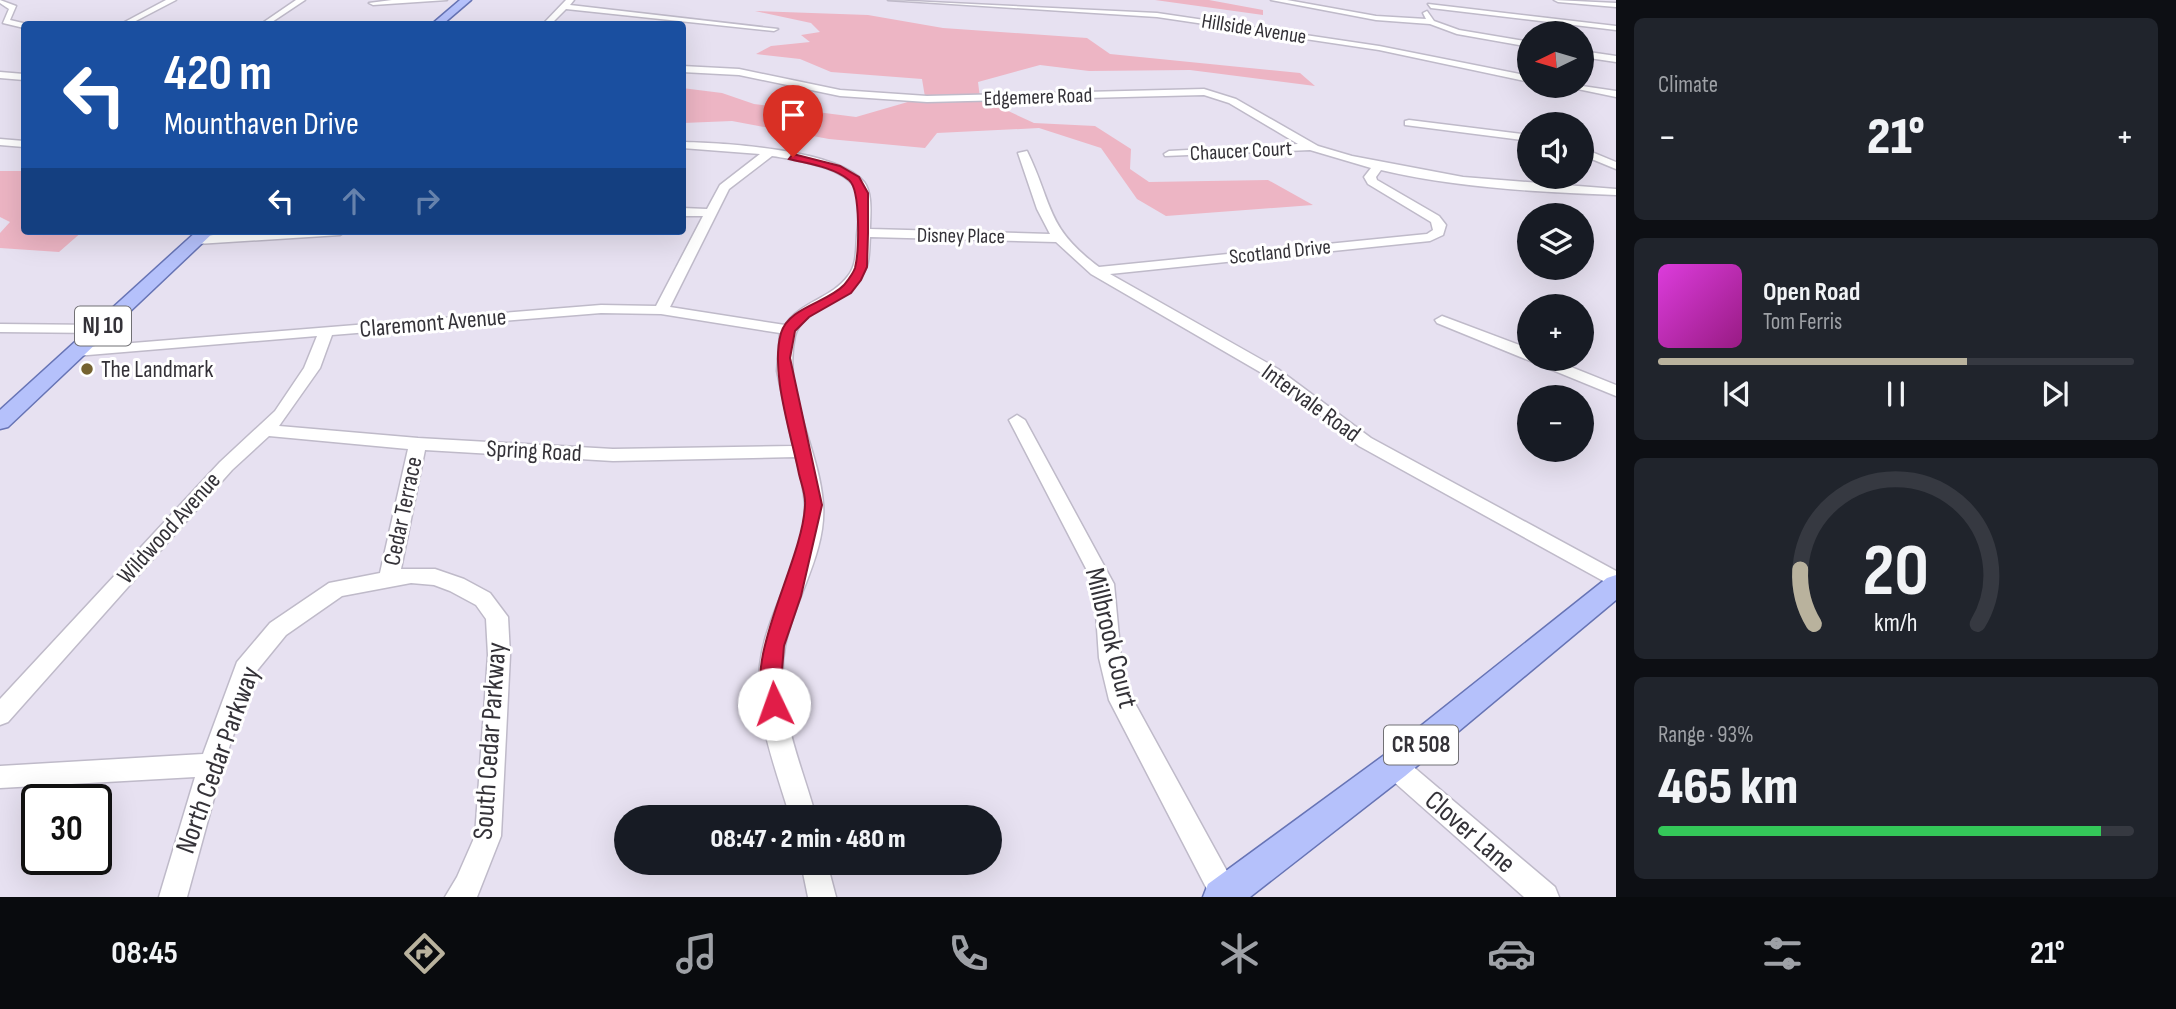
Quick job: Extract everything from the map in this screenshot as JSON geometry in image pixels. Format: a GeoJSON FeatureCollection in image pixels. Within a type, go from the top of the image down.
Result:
{"type":"FeatureCollection","features":[{"type":"Feature","properties":{"kind":"main road"},"geometry":{"type":"LineString","coordinates":[[441,21],[466,0]]}},
{"type":"Feature","properties":{"kind":"main road","name":"NJ 10"},"geometry":{"type":"LineString","coordinates":[[0,422],[202,236]]}},
{"type":"Feature","properties":{"kind":"main road","name":"CR 508"},"geometry":{"type":"LineString","coordinates":[[1222,896],[1394,766],[1616,583]]}},
{"type":"Feature","properties":{"kind":"street"},"geometry":{"type":"LineString","coordinates":[[0,0],[13,8],[6,21],[21,25]]}},
{"type":"Feature","properties":{"kind":"street"},"geometry":{"type":"LineString","coordinates":[[131,21],[172,0]]}},
{"type":"Feature","properties":{"kind":"street"},"geometry":{"type":"LineString","coordinates":[[270,21],[301,0]]}},
{"type":"Feature","properties":{"kind":"street"},"geometry":{"type":"LineString","coordinates":[[373,3],[443,0]]}},
{"type":"Feature","properties":{"kind":"street","name":"Hillside Avenue"},"geometry":{"type":"LineString","coordinates":[[892,0],[1092,5],[1379,48],[1517,76]]}},
{"type":"Feature","properties":{"kind":"street"},"geometry":{"type":"LineString","coordinates":[[1275,0],[1431,22],[1457,32],[1517,43]]}},
{"type":"Feature","properties":{"kind":"street"},"geometry":{"type":"LineString","coordinates":[[1319,8],[1330,0]]}},
{"type":"Feature","properties":{"kind":"street"},"geometry":{"type":"LineString","coordinates":[[1558,0],[1616,5]]}},
{"type":"Feature","properties":{"kind":"street"},"geometry":{"type":"LineString","coordinates":[[550,21],[567,3],[774,29]]}},
{"type":"Feature","properties":{"kind":"street"},"geometry":{"type":"LineString","coordinates":[[1431,22],[1426,15],[1432,3],[1616,29]]}},
{"type":"Feature","properties":{"kind":"street"},"geometry":{"type":"LineString","coordinates":[[1594,56],[1616,59]]}},
{"type":"Feature","properties":{"kind":"street","name":"Edgemere Road"},"geometry":{"type":"LineString","coordinates":[[686,69],[739,72],[851,94],[992,100],[1204,92],[1225,97],[1313,147],[1379,165],[1468,179],[1616,192]]}},
{"type":"Feature","properties":{"kind":"street"},"geometry":{"type":"LineString","coordinates":[[0,75],[21,76]]}},
{"type":"Feature","properties":{"kind":"street"},"geometry":{"type":"LineString","coordinates":[[851,94],[854,86],[863,79]]}},
{"type":"Feature","properties":{"kind":"street"},"geometry":{"type":"LineString","coordinates":[[1594,90],[1616,94]]}},
{"type":"Feature","properties":{"kind":"street"},"geometry":{"type":"LineString","coordinates":[[1409,123],[1517,136]]}},
{"type":"Feature","properties":{"kind":"street"},"geometry":{"type":"LineString","coordinates":[[0,142],[21,144]]}},
{"type":"Feature","properties":{"kind":"street"},"geometry":{"type":"LineString","coordinates":[[686,145],[732,146],[826,165],[855,179],[862,193],[861,267],[857,277],[846,290],[805,314],[789,330],[783,358],[814,505],[791,596],[774,646],[770,682],[777,726],[800,805]]}},
{"type":"Feature","properties":{"kind":"street","name":"Chaucer Court"},"geometry":{"type":"LineString","coordinates":[[1169,154],[1313,147]]}},
{"type":"Feature","properties":{"kind":"street"},"geometry":{"type":"LineString","coordinates":[[661,310],[709,214],[731,180],[770,152]]}},
{"type":"Feature","properties":{"kind":"street","name":"Intervale Road"},"geometry":{"type":"LineString","coordinates":[[1023,153],[1046,216],[1060,238],[1096,271],[1123,290],[1162,308],[1305,393],[1331,418],[1365,442],[1616,583]]}},
{"type":"Feature","properties":{"kind":"street"},"geometry":{"type":"LineString","coordinates":[[1594,156],[1616,166]]}},
{"type":"Feature","properties":{"kind":"street","name":"Scotland Drive"},"geometry":{"type":"LineString","coordinates":[[1096,271],[1430,237],[1441,229],[1428,214],[1372,182],[1370,177],[1379,165]]}},
{"type":"Feature","properties":{"kind":"street"},"geometry":{"type":"LineString","coordinates":[[686,212],[709,214]]}},
{"type":"Feature","properties":{"kind":"street","name":"Disney Place"},"geometry":{"type":"LineString","coordinates":[[863,233],[1060,238]]}},
{"type":"Feature","properties":{"kind":"street"},"geometry":{"type":"LineString","coordinates":[[202,236],[230,235]]}},
{"type":"Feature","properties":{"kind":"street","name":"Claremont Avenue"},"geometry":{"type":"LineString","coordinates":[[76,351],[325,334],[566,311],[661,310],[789,330]]}},
{"type":"Feature","properties":{"kind":"street"},"geometry":{"type":"LineString","coordinates":[[1441,320],[1517,350]]}},
{"type":"Feature","properties":{"kind":"street"},"geometry":{"type":"LineString","coordinates":[[0,328],[100,329]]}},
{"type":"Feature","properties":{"kind":"street","name":"Wildwood Avenue"},"geometry":{"type":"LineString","coordinates":[[0,715],[226,466],[281,415],[312,368],[325,334]]}},
{"type":"Feature","properties":{"kind":"street"},"geometry":{"type":"LineString","coordinates":[[1567,371],[1616,391]]}},
{"type":"Feature","properties":{"kind":"street","name":"Millbrook Court"},"geometry":{"type":"LineString","coordinates":[[1017,420],[1104,584],[1110,658],[1121,700],[1222,896]]}},
{"type":"Feature","properties":{"kind":"street","name":"Spring Road"},"geometry":{"type":"LineString","coordinates":[[265,430],[418,444],[613,455],[803,451]]}},
{"type":"Feature","properties":{"kind":"street","name":"Cedar Terrace"},"geometry":{"type":"LineString","coordinates":[[389,578],[418,444]]}},
{"type":"Feature","properties":{"kind":"street","name":"South Cedar Parkway"},"geometry":{"type":"LineString","coordinates":[[389,578],[411,575],[435,577],[483,599],[498,617],[499,655],[488,836],[467,887],[459,897]]}},
{"type":"Feature","properties":{"kind":"street","name":"North Cedar Parkway"},"geometry":{"type":"LineString","coordinates":[[173,897],[211,765],[245,669],[278,629],[336,589],[389,578]]}},
{"type":"Feature","properties":{"kind":"street"},"geometry":{"type":"LineString","coordinates":[[0,777],[211,765]]}},
{"type":"Feature","properties":{"kind":"street","name":"Clover Lane"},"geometry":{"type":"LineString","coordinates":[[1394,766],[1545,897]]}},
{"type":"Feature","properties":{"kind":"street"},"geometry":{"type":"LineString","coordinates":[[817,875],[822,897]]}},
{"type":"Feature","properties":{"kind":"shaded area"},"geometry":{"type":"Polygon","coordinates":[[[1155,0],[1209,0],[1263,10],[1263,15],[1155,0]]]}},
{"type":"Feature","properties":{"kind":"shaded area"},"geometry":{"type":"Polygon","coordinates":[[[755,11],[868,15],[943,28],[1087,38],[1110,54],[1300,73],[1315,86],[1190,70],[1089,71],[1040,65],[978,82],[980,98],[1034,123],[1095,126],[1131,149],[1130,169],[1149,182],[1268,180],[1313,205],[1166,216],[1137,199],[1101,148],[1039,128],[937,133],[925,148],[829,139],[732,121],[686,123],[686,88],[722,93],[754,104],[856,117],[925,97],[922,79],[831,72],[800,59],[756,54],[771,46],[810,42],[801,35],[820,32],[811,23],[755,11]]]}},
{"type":"Feature","properties":{"kind":"shaded area"},"geometry":{"type":"Polygon","coordinates":[[[0,171],[21,171],[21,235],[78,235],[59,252],[0,248],[0,233],[10,222],[0,217],[0,171]]]}},
{"type":"Feature","properties":{"kind":"place","name":"The Landmark"},"geometry":{"type":"Point","coordinates":[87,369]}},
{"type":"Feature","properties":{"kind":"route"},"geometry":{"type":"LineString","coordinates":[[774,704],[770,682],[774,646],[809,533],[814,505],[783,358],[789,330],[796,321],[846,290],[857,277],[861,267],[863,233],[862,193],[855,179],[837,168],[793,157]]}}]}
